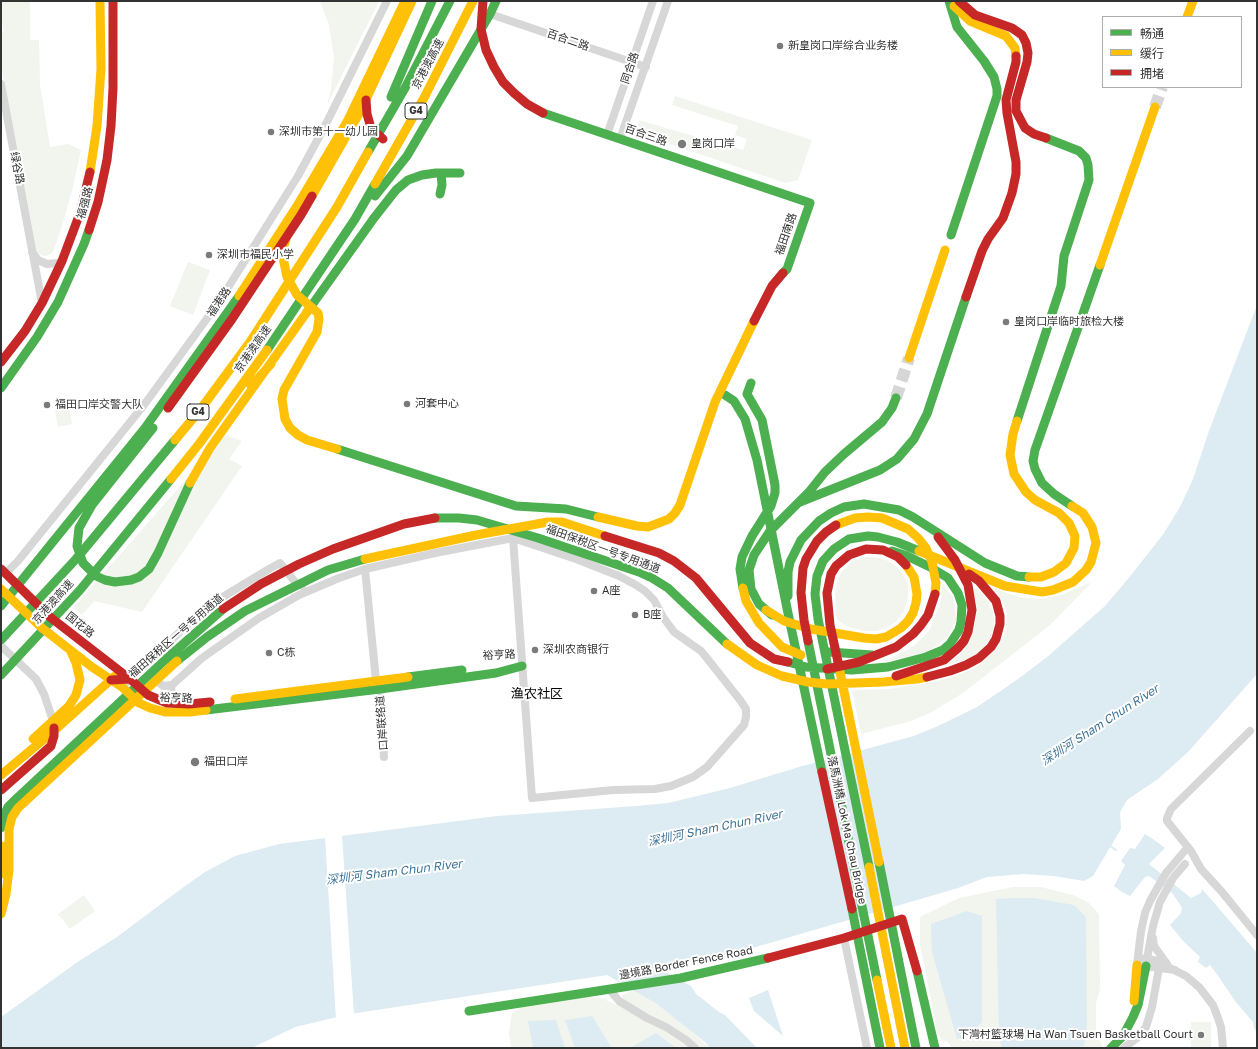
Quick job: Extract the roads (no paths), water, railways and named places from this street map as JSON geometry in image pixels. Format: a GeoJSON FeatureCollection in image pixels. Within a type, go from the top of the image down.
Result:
{"type":"FeatureCollection","features":[{"type":"Feature","properties":{"kind":"main road","name":"福强路"},"geometry":{"type":"LineString","coordinates":[[1,362],[42,303],[62,261],[80,213],[88,182],[97,126],[101,69],[100,1]]}},
{"type":"Feature","properties":{"kind":"main road","name":"福强路"},"geometry":{"type":"LineString","coordinates":[[1,388],[37,337],[58,302],[84,244],[98,202],[107,160],[111,126],[113,88],[113,1]]}},
{"type":"Feature","properties":{"kind":"main road"},"geometry":{"type":"LineString","coordinates":[[1,606],[112,471],[155,414],[239,296],[314,179],[362,93],[405,1]]}},
{"type":"Feature","properties":{"kind":"main road"},"geometry":{"type":"LineString","coordinates":[[412,1],[366,100],[346,139],[286,239],[218,340],[142,443],[92,505],[79,528],[77,538],[79,553],[83,563],[89,570],[96,576],[105,580],[124,582],[138,577],[150,569],[184,495],[202,461],[387,201],[396,190],[408,180],[422,175],[460,173]]}},
{"type":"Feature","properties":{"kind":"main road"},"geometry":{"type":"LineString","coordinates":[[363,162],[432,1]]}},
{"type":"Feature","properties":{"kind":"main road","name":"京港澳高速"},"geometry":{"type":"LineString","coordinates":[[1,640],[76,559],[204,404],[255,335],[316,242],[363,162],[405,88],[450,1]]}},
{"type":"Feature","properties":{"kind":"main road","name":"京港澳高速"},"geometry":{"type":"LineString","coordinates":[[1,675],[80,590],[199,444],[252,372],[355,219],[425,96],[473,1]]}},
{"type":"Feature","properties":{"kind":"main road","name":"百合三路"},"geometry":{"type":"LineString","coordinates":[[483,1],[481,28],[486,50],[494,68],[509,88],[527,104],[543,113],[810,203]]}},
{"type":"Feature","properties":{"kind":"main road"},"geometry":{"type":"LineString","coordinates":[[355,219],[401,165],[490,14],[496,1]]}},
{"type":"Feature","properties":{"kind":"main road"},"geometry":{"type":"LineString","coordinates":[[949,1],[957,28],[984,61],[994,77],[997,89],[997,96],[951,234]]}},
{"type":"Feature","properties":{"kind":"main road"},"geometry":{"type":"LineString","coordinates":[[796,504],[880,470],[897,459],[914,439],[927,414],[982,252],[989,237],[1001,222],[1012,193],[1016,162],[1006,100],[1016,62],[1015,48],[1006,36],[970,21],[949,1]]}},
{"type":"Feature","properties":{"kind":"main road"},"geometry":{"type":"LineString","coordinates":[[789,618],[788,572],[794,551],[801,540],[819,521],[844,507],[864,504],[906,513],[985,563],[1017,576],[1041,577],[1054,572],[1069,559],[1075,544],[1074,533],[1064,518],[1035,500],[1021,486],[1012,471],[1010,455],[1013,434],[1061,286],[1064,256],[1089,180],[1088,164],[1086,158],[1081,153],[1034,134],[1025,128],[1020,120],[1016,111],[1016,100],[1027,62],[1028,53],[1026,43],[1022,35],[1012,28],[975,15],[959,1]]}},
{"type":"Feature","properties":{"kind":"main road"},"geometry":{"type":"LineString","coordinates":[[1187,16],[1193,1]]}},
{"type":"Feature","properties":{"kind":"main road"},"geometry":{"type":"LineString","coordinates":[[366,100],[369,120],[372,128],[383,139]]}},
{"type":"Feature","properties":{"kind":"main road"},"geometry":{"type":"LineString","coordinates":[[956,566],[1005,586],[1036,592],[1053,590],[1073,582],[1086,570],[1091,562],[1096,543],[1092,527],[1083,513],[1048,489],[1042,483],[1033,461],[1035,450],[1155,107]]}},
{"type":"Feature","properties":{"kind":"main road"},"geometry":{"type":"LineString","coordinates":[[440,194],[442,185],[441,173]]}},
{"type":"Feature","properties":{"kind":"main road","name":"福田南路"},"geometry":{"type":"LineString","coordinates":[[286,239],[282,253],[287,277],[295,291],[318,313],[320,319],[317,332],[284,390],[282,399],[285,419],[290,428],[307,440],[505,503],[516,506],[566,509],[637,526],[648,527],[669,519],[680,505],[721,390],[772,286],[786,269],[810,203]]}},
{"type":"Feature","properties":{"kind":"main road"},"geometry":{"type":"LineString","coordinates":[[909,358],[945,250]]}},
{"type":"Feature","properties":{"kind":"main road"},"geometry":{"type":"LineString","coordinates":[[199,444],[271,364]]}},
{"type":"Feature","properties":{"kind":"main road"},"geometry":{"type":"LineString","coordinates":[[752,383],[747,394],[762,420],[775,485],[775,493],[771,506],[752,536],[742,557],[740,582],[746,600],[752,612],[768,632],[782,647],[795,653],[808,657],[834,661],[862,660],[877,656]]}},
{"type":"Feature","properties":{"kind":"main road"},"geometry":{"type":"LineString","coordinates":[[725,395],[734,401],[746,418],[757,460],[789,618]]}},
{"type":"Feature","properties":{"kind":"main road"},"geometry":{"type":"LineString","coordinates":[[877,656],[829,652],[802,640],[759,604],[751,589],[749,570],[751,562],[765,538],[809,492],[834,463],[882,422],[892,408],[896,398]]}},
{"type":"Feature","properties":{"kind":"main road"},"geometry":{"type":"LineString","coordinates":[[852,684],[907,673],[940,662],[953,654],[958,648],[964,640],[970,626],[972,610],[971,598],[963,575],[949,550],[942,541],[925,526],[892,509]]}},
{"type":"Feature","properties":{"kind":"main road","name":"福田保税区一号专用通道"},"geometry":{"type":"LineString","coordinates":[[27,795],[201,628],[236,600],[261,584],[293,567],[334,549],[404,524],[438,517],[471,519],[495,524],[639,572],[668,588],[724,642],[741,655],[770,672],[808,682],[827,684],[852,684],[917,679],[933,676],[966,665],[979,658],[991,647],[998,632],[1000,616],[996,601],[987,589],[972,576],[956,566]]}},
{"type":"Feature","properties":{"kind":"main road","name":"落馬洲橋 Lok Ma Chau Bridge"},"geometry":{"type":"LineString","coordinates":[[877,656],[900,644],[921,625],[928,615],[935,593],[935,573],[926,548],[908,529],[882,518],[855,518],[834,526],[816,541],[808,554],[803,568],[801,581],[802,607],[891,1048]]}},
{"type":"Feature","properties":{"kind":"main road","name":"福田保税区一号专用通道"},"geometry":{"type":"LineString","coordinates":[[27,795],[170,668],[207,637],[245,611],[309,579],[343,565],[540,523],[555,521],[572,525],[659,553],[674,561],[700,582],[750,642],[758,649],[774,659],[793,664],[827,669]]}},
{"type":"Feature","properties":{"kind":"main road","name":"落馬洲橋 Lok Ma Chau Bridge"},"geometry":{"type":"LineString","coordinates":[[905,1048],[889,963],[818,619],[815,594],[816,584],[820,569],[828,555],[849,539],[858,536],[878,537],[897,542],[956,566]]}},
{"type":"Feature","properties":{"kind":"main road"},"geometry":{"type":"LineString","coordinates":[[766,610],[784,621],[796,625],[855,637],[876,639],[886,637],[894,633],[908,621],[913,613],[916,603],[916,586],[910,570],[898,557],[891,553],[876,549]]}},
{"type":"Feature","properties":{"kind":"main road"},"geometry":{"type":"LineString","coordinates":[[827,669],[852,670],[877,669],[917,660],[943,650],[955,638],[962,622],[960,598],[954,586],[948,578],[940,572],[896,552],[876,549],[862,550],[849,555],[836,566],[828,584],[827,593],[828,614],[843,688],[899,961],[916,1048]]}},
{"type":"Feature","properties":{"kind":"main road","name":"国花路"},"geometry":{"type":"LineString","coordinates":[[3,571],[50,617],[130,679]]}},
{"type":"Feature","properties":{"kind":"main road"},"geometry":{"type":"LineString","coordinates":[[1,589],[42,628],[111,680],[130,679]]}},
{"type":"Feature","properties":{"kind":"main road","name":"落馬洲橋 Lok Ma Chau Bridge"},"geometry":{"type":"LineString","coordinates":[[789,618],[865,969],[880,1048]]}},
{"type":"Feature","properties":{"kind":"main road"},"geometry":{"type":"LineString","coordinates":[[1,775],[54,726],[78,691],[80,680],[71,651]]}},
{"type":"Feature","properties":{"kind":"main road"},"geometry":{"type":"LineString","coordinates":[[827,669],[852,665],[877,656]]}},
{"type":"Feature","properties":{"kind":"main road","name":"裕亨路"},"geometry":{"type":"LineString","coordinates":[[111,680],[122,687],[139,703],[150,708],[158,711],[190,712],[378,685],[496,666],[522,666]]}},
{"type":"Feature","properties":{"kind":"main road"},"geometry":{"type":"LineString","coordinates":[[1,766],[54,726],[111,680],[119,671]]}},
{"type":"Feature","properties":{"kind":"main road","name":"裕亨路"},"geometry":{"type":"LineString","coordinates":[[130,679],[148,694],[161,701],[176,704],[201,703],[378,685]]}},
{"type":"Feature","properties":{"kind":"main road"},"geometry":{"type":"LineString","coordinates":[[1,790],[51,746],[54,726]]}},
{"type":"Feature","properties":{"kind":"main road"},"geometry":{"type":"LineString","coordinates":[[1,828],[4,815],[8,807],[27,795]]}},
{"type":"Feature","properties":{"kind":"main road"},"geometry":{"type":"LineString","coordinates":[[1,914],[6,894],[9,870],[8,836],[10,822],[27,795]]}},
{"type":"Feature","properties":{"kind":"main road"},"geometry":{"type":"LineString","coordinates":[[1,837],[1,874]]}},
{"type":"Feature","properties":{"kind":"main road","name":"邊境路 Border Fence Road"},"geometry":{"type":"LineString","coordinates":[[469,1011],[681,978],[762,960],[844,938],[902,919],[913,954],[935,1048]]}},
{"type":"Feature","properties":{"kind":"main road"},"geometry":{"type":"LineString","coordinates":[[1111,1048],[1123,1036],[1132,1018],[1142,962]]}},
{"type":"Feature","properties":{"kind":"street","name":"福港路"},"geometry":{"type":"LineString","coordinates":[[3,571],[18,561],[144,405],[220,302],[298,176],[326,124],[387,1]]}},
{"type":"Feature","properties":{"kind":"street","name":"同合路"},"geometry":{"type":"LineString","coordinates":[[607,135],[653,1]]}},
{"type":"Feature","properties":{"kind":"street","name":"同合路"},"geometry":{"type":"LineString","coordinates":[[620,139],[668,1]]}},
{"type":"Feature","properties":{"kind":"street","name":"百合二路"},"geometry":{"type":"LineString","coordinates":[[490,14],[646,67]]}},
{"type":"Feature","properties":{"kind":"street","name":"绿谷路"},"geometry":{"type":"LineString","coordinates":[[1,84],[42,303]]}},
{"type":"Feature","properties":{"kind":"street"},"geometry":{"type":"LineString","coordinates":[[32,251],[38,260],[48,264],[62,261]]}},
{"type":"Feature","properties":{"kind":"street"},"geometry":{"type":"LineString","coordinates":[[144,405],[150,406],[154,409],[155,414]]}},
{"type":"Feature","properties":{"kind":"street"},"geometry":{"type":"LineString","coordinates":[[142,667],[163,686],[172,685],[202,658],[259,618],[292,598],[317,587],[365,569],[435,553],[513,538],[570,557],[619,576],[645,591],[654,600],[663,617],[674,632],[701,651],[746,709],[744,724],[707,767],[693,777],[671,786],[654,789],[613,790],[532,798],[513,538]]}},
{"type":"Feature","properties":{"kind":"street"},"geometry":{"type":"LineString","coordinates":[[122,687],[178,633],[196,618],[226,595],[280,563],[298,585],[317,587]]}},
{"type":"Feature","properties":{"kind":"street","name":"口岸联络道"},"geometry":{"type":"LineString","coordinates":[[365,569],[378,685],[384,757]]}},
{"type":"Feature","properties":{"kind":"street"},"geometry":{"type":"LineString","coordinates":[[178,633],[202,658]]}},
{"type":"Feature","properties":{"kind":"street"},"geometry":{"type":"LineString","coordinates":[[1,646],[36,679],[44,694],[54,726]]}},
{"type":"Feature","properties":{"kind":"street"},"geometry":{"type":"LineString","coordinates":[[172,685],[176,704]]}},
{"type":"Feature","properties":{"kind":"street"},"geometry":{"type":"LineString","coordinates":[[1250,731],[1171,810],[1166,818],[1167,822],[1188,847],[1201,869],[1257,935]]}},
{"type":"Feature","properties":{"kind":"street"},"geometry":{"type":"LineString","coordinates":[[1142,962],[1141,931],[1145,913],[1160,882],[1188,847]]}},
{"type":"Feature","properties":{"kind":"street"},"geometry":{"type":"LineString","coordinates":[[1142,962],[1160,902],[1173,878],[1184,864]]}},
{"type":"Feature","properties":{"kind":"street"},"geometry":{"type":"LineString","coordinates":[[1151,931],[1154,946],[1160,956],[1166,964],[1175,970]]}},
{"type":"Feature","properties":{"kind":"street"},"geometry":{"type":"LineString","coordinates":[[844,938],[867,1048]]}},
{"type":"Feature","properties":{"kind":"street"},"geometry":{"type":"LineString","coordinates":[[1142,962],[1154,960],[1186,976],[1199,987],[1213,1005],[1221,1027],[1224,1048]]}},
{"type":"Feature","properties":{"kind":"street"},"geometry":{"type":"LineString","coordinates":[[1142,962],[1159,968],[1175,970]]}},
{"type":"Feature","properties":{"kind":"street"},"geometry":{"type":"LineString","coordinates":[[1124,1048],[1138,1037],[1146,1027],[1152,1007],[1159,968]]}},
{"type":"Feature","properties":{"kind":"street"},"geometry":{"type":"LineString","coordinates":[[609,989],[619,1001],[647,1018],[666,1027],[695,1048]]}},
{"type":"Feature","properties":{"kind":"water","name":"深圳河 Sham Chun River"},"geometry":{"type":"Polygon","coordinates":[[[1257,305],[1257,674],[1189,751],[1158,779],[1127,800],[1120,812],[1121,829],[1093,876],[1084,881],[1054,876],[1023,874],[987,877],[958,888],[742,951],[687,963],[656,967],[691,986],[696,994],[725,1015],[757,1048],[710,1048],[706,1043],[657,1004],[607,975],[350,1014],[295,1027],[252,1048],[1,1048],[1,1017],[79,961],[117,937],[205,872],[235,856],[279,844],[497,816],[668,803],[730,788],[799,767],[914,736],[977,707],[1047,657],[1105,606],[1164,533],[1180,507],[1193,479],[1209,431],[1257,305]]]}},
{"type":"Feature","properties":{"kind":"water"},"geometry":{"type":"Polygon","coordinates":[[[1145,834],[1165,848],[1149,864],[1191,898],[1201,893],[1202,889],[1257,953],[1257,1033],[1253,1022],[1235,1001],[1210,965],[1206,968],[1198,962],[1200,957],[1184,942],[1170,925],[1181,913],[1182,908],[1173,894],[1149,876],[1145,877],[1130,896],[1114,886],[1125,865],[1121,861],[1130,848],[1135,849],[1145,834]]]}},
{"type":"Feature","properties":{"kind":"water"},"geometry":{"type":"Polygon","coordinates":[[[1034,898],[1074,905],[1086,917],[1087,1025],[1084,1046],[1071,1048],[1002,1048],[999,1038],[996,899],[1034,898]]]}},
{"type":"Feature","properties":{"kind":"water"},"geometry":{"type":"Polygon","coordinates":[[[967,911],[982,916],[982,1022],[967,1036],[957,1039],[932,952],[931,924],[967,911]]]}},
{"type":"Feature","properties":{"kind":"water"},"geometry":{"type":"Polygon","coordinates":[[[768,990],[783,1036],[754,1011],[749,998],[768,990]]]}},
{"type":"Feature","properties":{"kind":"water"},"geometry":{"type":"Polygon","coordinates":[[[592,1016],[611,1047],[575,1048],[565,1020],[592,1016]]]}},
{"type":"Feature","properties":{"kind":"water"},"geometry":{"type":"Polygon","coordinates":[[[556,1020],[565,1048],[533,1048],[528,1021],[556,1020]]]}},
{"type":"Feature","properties":{"kind":"water"},"geometry":{"type":"Polygon","coordinates":[[[656,1033],[676,1048],[630,1048],[656,1033]]]}},
{"type":"Feature","properties":{"kind":"waterway"},"geometry":{"type":"LineString","coordinates":[[1110,846],[1116,850]]}},
{"type":"Feature","properties":{"kind":"tunnel"},"geometry":{"type":"LineString","coordinates":[[1155,107],[1162,88]]}},
{"type":"Feature","properties":{"kind":"tunnel"},"geometry":{"type":"LineString","coordinates":[[896,398],[909,358]]}},
{"type":"Feature","properties":{"kind":"place","name":"新皇岗口岸综合业务楼"},"geometry":{"type":"Point","coordinates":[780,46]}},
{"type":"Feature","properties":{"kind":"place","name":"深圳市第十一幼儿园"},"geometry":{"type":"Point","coordinates":[271,132]}},
{"type":"Feature","properties":{"kind":"place","name":"皇岗口岸"},"geometry":{"type":"Point","coordinates":[682,144]}},
{"type":"Feature","properties":{"kind":"place","name":"深圳市福民小学"},"geometry":{"type":"Point","coordinates":[209,255]}},
{"type":"Feature","properties":{"kind":"place","name":"皇岗口岸临时旅检大楼"},"geometry":{"type":"Point","coordinates":[1006,322]}},
{"type":"Feature","properties":{"kind":"place","name":"河套中心"},"geometry":{"type":"Point","coordinates":[407,404]}},
{"type":"Feature","properties":{"kind":"place","name":"福田口岸交警大队"},"geometry":{"type":"Point","coordinates":[47,405]}},
{"type":"Feature","properties":{"kind":"place","name":"A座"},"geometry":{"type":"Point","coordinates":[594,591]}},
{"type":"Feature","properties":{"kind":"place","name":"B座"},"geometry":{"type":"Point","coordinates":[635,615]}},
{"type":"Feature","properties":{"kind":"place","name":"深圳农商银行"},"geometry":{"type":"Point","coordinates":[535,650]}},
{"type":"Feature","properties":{"kind":"place","name":"C栋"},"geometry":{"type":"Point","coordinates":[269,653]}},
{"type":"Feature","properties":{"kind":"place","name":"福田口岸"},"geometry":{"type":"Point","coordinates":[195,762]}},
{"type":"Feature","properties":{"kind":"place","name":"下灣村籃球場 Ha Wan Tsuen Basketball Court"},"geometry":{"type":"Point","coordinates":[1201,1035]}},
{"type":"Feature","properties":{"kind":"district","name":"渔农社区"},"geometry":{"type":"Point","coordinates":[537,694]}}]}
